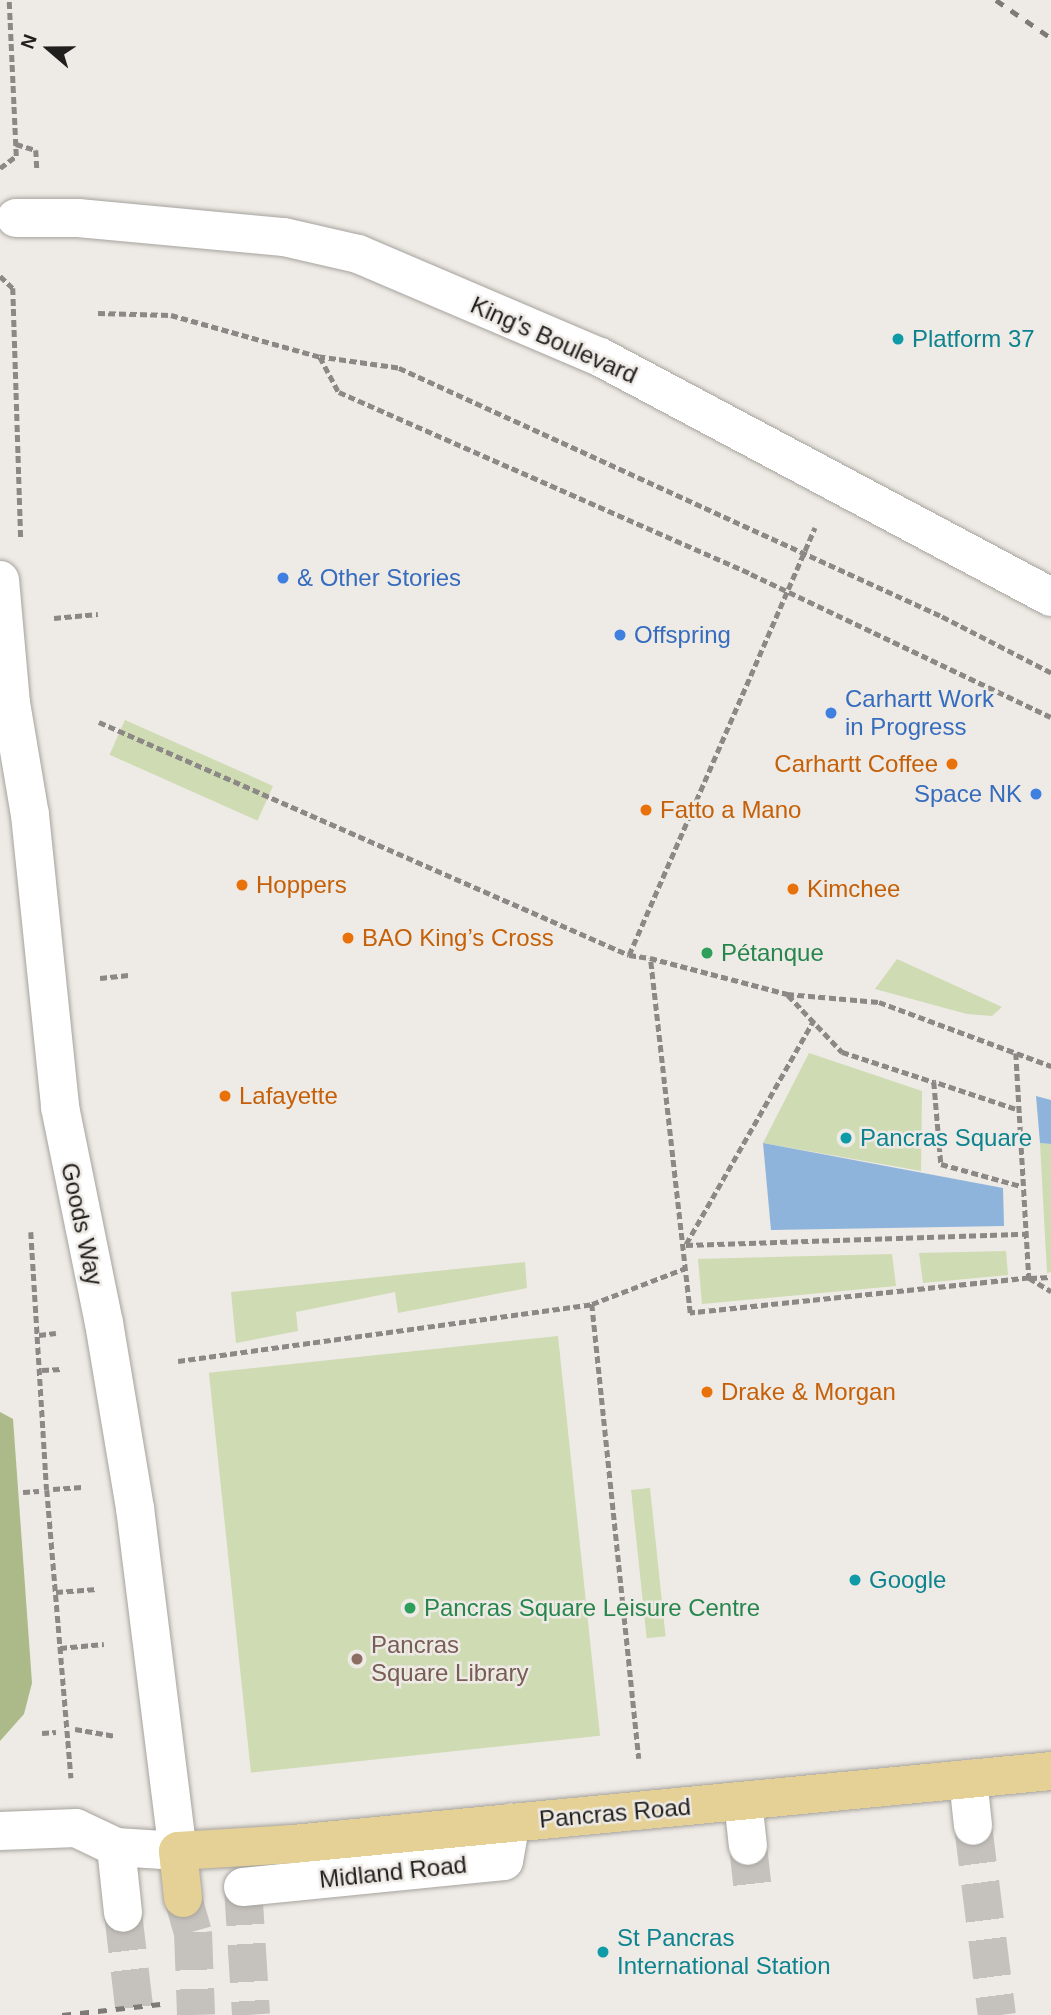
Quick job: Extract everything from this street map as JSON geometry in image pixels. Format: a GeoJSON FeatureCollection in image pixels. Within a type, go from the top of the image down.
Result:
{"type":"FeatureCollection","features":[{"type":"Feature","properties":{"kind":"main road","name":"Pancras Road"},"geometry":{"type":"LineString","coordinates":[[178,1851],[511,1823],[1051,1771]]}},
{"type":"Feature","properties":{"kind":"main road"},"geometry":{"type":"LineString","coordinates":[[178,1851],[183,1898]]}},
{"type":"Feature","properties":{"kind":"street","name":"King's Boulevard"},"geometry":{"type":"LineString","coordinates":[[16,218],[78,218],[284,237],[358,254],[600,357],[837,479],[1051,597]]}},
{"type":"Feature","properties":{"kind":"street","name":"Goods Way"},"geometry":{"type":"LineString","coordinates":[[1,587],[11,703],[30,815],[60,1107],[104,1323],[135,1508],[178,1851]]}},
{"type":"Feature","properties":{"kind":"street"},"geometry":{"type":"LineString","coordinates":[[968,1779],[973,1826]]}},
{"type":"Feature","properties":{"kind":"street"},"geometry":{"type":"LineString","coordinates":[[743,1801],[748,1846]]}},
{"type":"Feature","properties":{"kind":"street","name":"Midland Road"},"geometry":{"type":"LineString","coordinates":[[243,1887],[504,1861],[511,1823]]}},
{"type":"Feature","properties":{"kind":"street"},"geometry":{"type":"LineString","coordinates":[[0,1831],[76,1828],[116,1847],[123,1913]]}},
{"type":"Feature","properties":{"kind":"street","name":"Pancras Road"},"geometry":{"type":"LineString","coordinates":[[116,1847],[178,1851]]}},
{"type":"Feature","properties":{"kind":"path"},"geometry":{"type":"LineString","coordinates":[[0,168],[16,156],[19,145],[9,0]]}},
{"type":"Feature","properties":{"kind":"path"},"geometry":{"type":"LineString","coordinates":[[0,276],[13,288],[22,573],[1,587]]}},
{"type":"Feature","properties":{"kind":"path"},"geometry":{"type":"LineString","coordinates":[[98,313],[171,315],[320,357],[398,369],[940,616],[1051,673]]}},
{"type":"Feature","properties":{"kind":"path"},"geometry":{"type":"LineString","coordinates":[[320,357],[339,392],[786,591],[1051,717]]}},
{"type":"Feature","properties":{"kind":"path"},"geometry":{"type":"LineString","coordinates":[[629,954],[837,479]]}},
{"type":"Feature","properties":{"kind":"path"},"geometry":{"type":"LineString","coordinates":[[44,618],[98,614]]}},
{"type":"Feature","properties":{"kind":"path"},"geometry":{"type":"LineString","coordinates":[[99,722],[629,954],[787,994],[879,1002],[1051,1066]]}},
{"type":"Feature","properties":{"kind":"path"},"geometry":{"type":"LineString","coordinates":[[650,958],[686,1245],[690,1313],[1051,1277]]}},
{"type":"Feature","properties":{"kind":"path"},"geometry":{"type":"LineString","coordinates":[[100,978],[129,975]]}},
{"type":"Feature","properties":{"kind":"path"},"geometry":{"type":"LineString","coordinates":[[787,994],[842,1052],[1015,1109]]}},
{"type":"Feature","properties":{"kind":"path"},"geometry":{"type":"LineString","coordinates":[[686,1245],[813,1021]]}},
{"type":"Feature","properties":{"kind":"path"},"geometry":{"type":"LineString","coordinates":[[1016,1053],[1015,1109],[1029,1278]]}},
{"type":"Feature","properties":{"kind":"path"},"geometry":{"type":"LineString","coordinates":[[934,1082],[941,1164],[1022,1186]]}},
{"type":"Feature","properties":{"kind":"path","name":"Goods Way"},"geometry":{"type":"LineString","coordinates":[[31,1225],[60,1648],[76,1828]]}},
{"type":"Feature","properties":{"kind":"path"},"geometry":{"type":"LineString","coordinates":[[686,1245],[1026,1234]]}},
{"type":"Feature","properties":{"kind":"path"},"geometry":{"type":"LineString","coordinates":[[178,1361],[592,1304],[686,1268]]}},
{"type":"Feature","properties":{"kind":"path"},"geometry":{"type":"LineString","coordinates":[[1029,1278],[1051,1291]]}},
{"type":"Feature","properties":{"kind":"path"},"geometry":{"type":"LineString","coordinates":[[592,1304],[639,1759]]}},
{"type":"Feature","properties":{"kind":"path"},"geometry":{"type":"LineString","coordinates":[[39,1335],[51,1333]]}},
{"type":"Feature","properties":{"kind":"path"},"geometry":{"type":"LineString","coordinates":[[53,1489],[90,1487]]}},
{"type":"Feature","properties":{"kind":"path"},"geometry":{"type":"LineString","coordinates":[[23,1492],[39,1491]]}},
{"type":"Feature","properties":{"kind":"path"},"geometry":{"type":"LineString","coordinates":[[56,1592],[99,1588]]}},
{"type":"Feature","properties":{"kind":"path"},"geometry":{"type":"LineString","coordinates":[[60,1648],[105,1644]]}},
{"type":"Feature","properties":{"kind":"path"},"geometry":{"type":"LineString","coordinates":[[42,1732],[56,1732]]}},
{"type":"Feature","properties":{"kind":"green space"},"geometry":{"type":"Polygon","coordinates":[[[125,720],[273,786],[258,821],[110,755],[125,720]]]}},
{"type":"Feature","properties":{"kind":"green space"},"geometry":{"type":"Polygon","coordinates":[[[897,959],[1002,1007],[992,1016],[967,1014],[875,989],[897,959]]]}},
{"type":"Feature","properties":{"kind":"green space"},"geometry":{"type":"Polygon","coordinates":[[[809,1053],[922,1091],[921,1171],[763,1143],[809,1053]]]}},
{"type":"Feature","properties":{"kind":"green space"},"geometry":{"type":"Polygon","coordinates":[[[1040,1143],[1051,1144],[1051,1272],[1047,1273],[1040,1143]]]}},
{"type":"Feature","properties":{"kind":"green space"},"geometry":{"type":"Polygon","coordinates":[[[1006,1251],[1008,1275],[923,1283],[919,1253],[1006,1251]]]}},
{"type":"Feature","properties":{"kind":"green space"},"geometry":{"type":"Polygon","coordinates":[[[892,1254],[896,1286],[702,1304],[698,1259],[892,1254]]]}},
{"type":"Feature","properties":{"kind":"green space"},"geometry":{"type":"Polygon","coordinates":[[[525,1262],[527,1288],[398,1313],[395,1292],[296,1312],[298,1331],[236,1343],[231,1292],[525,1262]]]}},
{"type":"Feature","properties":{"kind":"green space","name":"Pancras Square Leisure Centre"},"geometry":{"type":"Polygon","coordinates":[[[558,1336],[600,1736],[251,1772],[209,1373],[558,1336]]]}},
{"type":"Feature","properties":{"kind":"green space"},"geometry":{"type":"Polygon","coordinates":[[[0,1412],[13,1419],[32,1683],[24,1714],[0,1741],[0,1412]]]}},
{"type":"Feature","properties":{"kind":"green space"},"geometry":{"type":"Polygon","coordinates":[[[650,1488],[666,1636],[647,1638],[631,1490],[650,1488]]]}},
{"type":"Feature","properties":{"kind":"water"},"geometry":{"type":"Polygon","coordinates":[[[1036,1096],[1051,1100],[1051,1144],[1040,1143],[1036,1096]]]}},
{"type":"Feature","properties":{"kind":"water"},"geometry":{"type":"Polygon","coordinates":[[[763,1143],[1003,1188],[1004,1226],[771,1230],[763,1143]]]}},
{"type":"Feature","properties":{"kind":"tunnel"},"geometry":{"type":"LineString","coordinates":[[973,1826],[997,2015]]}},
{"type":"Feature","properties":{"kind":"tunnel"},"geometry":{"type":"LineString","coordinates":[[748,1846],[754,1900]]}},
{"type":"Feature","properties":{"kind":"tunnel"},"geometry":{"type":"LineString","coordinates":[[243,1887],[251,2015]]}},
{"type":"Feature","properties":{"kind":"tunnel"},"geometry":{"type":"LineString","coordinates":[[183,1898],[193,1932],[196,2015]]}},
{"type":"Feature","properties":{"kind":"tunnel"},"geometry":{"type":"LineString","coordinates":[[123,1913],[135,2015]]}},
{"type":"Feature","properties":{"kind":"railway"},"geometry":{"type":"LineString","coordinates":[[996,0],[1051,38]]}},
{"type":"Feature","properties":{"kind":"railway"},"geometry":{"type":"LineString","coordinates":[[62,2015],[160,2004]]}},
{"type":"Feature","properties":{"kind":"place","name":"Platform 37"},"geometry":{"type":"Point","coordinates":[898,339]}},
{"type":"Feature","properties":{"kind":"place","name":"& Other Stories"},"geometry":{"type":"Point","coordinates":[283,578]}},
{"type":"Feature","properties":{"kind":"place","name":"Offspring"},"geometry":{"type":"Point","coordinates":[620,635]}},
{"type":"Feature","properties":{"kind":"place","name":"Carhartt Work in Progress"},"geometry":{"type":"Point","coordinates":[831,713]}},
{"type":"Feature","properties":{"kind":"place","name":"Carhartt Coffee"},"geometry":{"type":"Point","coordinates":[952,764]}},
{"type":"Feature","properties":{"kind":"place","name":"Space NK"},"geometry":{"type":"Point","coordinates":[1036,794]}},
{"type":"Feature","properties":{"kind":"place","name":"Fatto a Mano"},"geometry":{"type":"Point","coordinates":[646,810]}},
{"type":"Feature","properties":{"kind":"place","name":"Hoppers"},"geometry":{"type":"Point","coordinates":[242,885]}},
{"type":"Feature","properties":{"kind":"place","name":"Kimchee"},"geometry":{"type":"Point","coordinates":[793,889]}},
{"type":"Feature","properties":{"kind":"place","name":"BAO King’s Cross"},"geometry":{"type":"Point","coordinates":[348,938]}},
{"type":"Feature","properties":{"kind":"place","name":"Pétanque"},"geometry":{"type":"Point","coordinates":[707,953]}},
{"type":"Feature","properties":{"kind":"place","name":"Lafayette"},"geometry":{"type":"Point","coordinates":[225,1096]}},
{"type":"Feature","properties":{"kind":"place","name":"Pancras Square"},"geometry":{"type":"Point","coordinates":[846,1138]}},
{"type":"Feature","properties":{"kind":"place","name":"Drake & Morgan"},"geometry":{"type":"Point","coordinates":[707,1392]}},
{"type":"Feature","properties":{"kind":"place","name":"Google"},"geometry":{"type":"Point","coordinates":[855,1580]}},
{"type":"Feature","properties":{"kind":"place","name":"Pancras Square Leisure Centre"},"geometry":{"type":"Point","coordinates":[410,1608]}},
{"type":"Feature","properties":{"kind":"place","name":"Pancras Square Library"},"geometry":{"type":"Point","coordinates":[357,1659]}},
{"type":"Feature","properties":{"kind":"place","name":"St Pancras International Station"},"geometry":{"type":"Point","coordinates":[603,1952]}}]}
